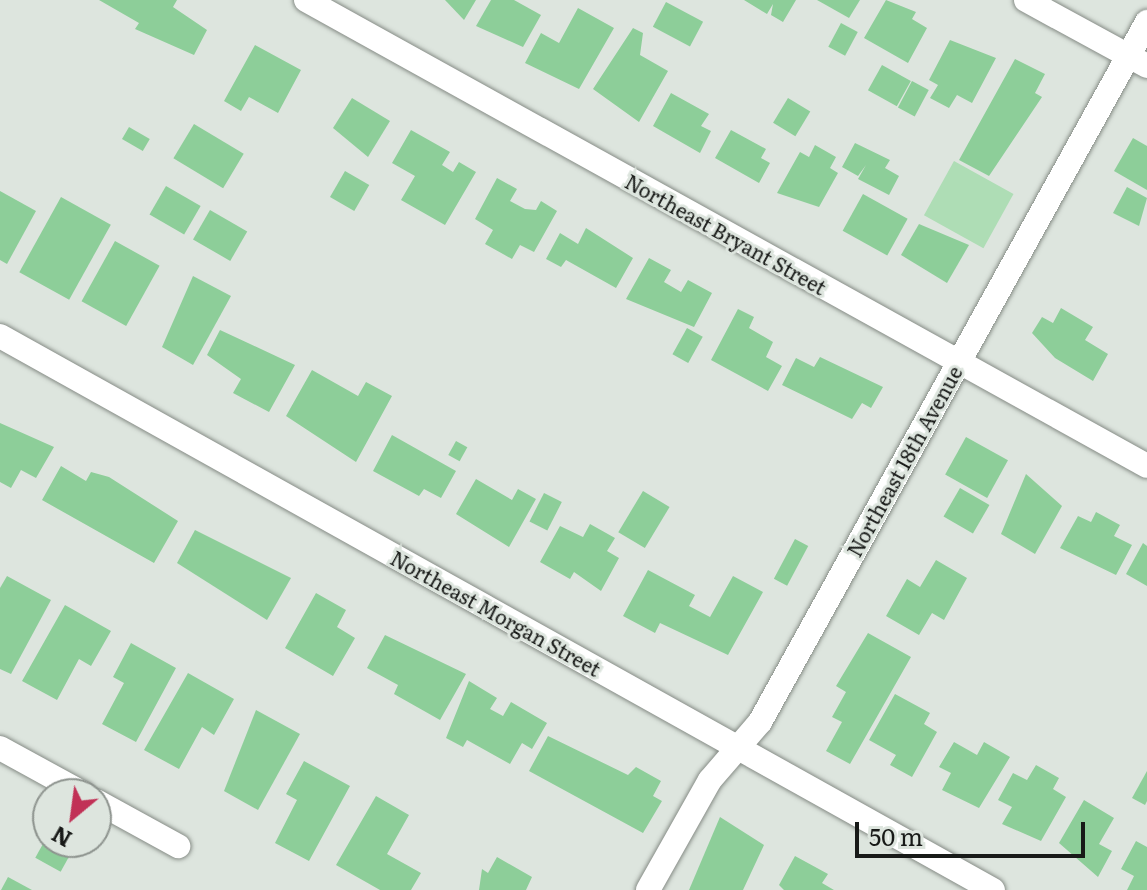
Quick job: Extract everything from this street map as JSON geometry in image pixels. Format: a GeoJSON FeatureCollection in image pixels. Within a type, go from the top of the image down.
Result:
{"type":"FeatureCollection","features":[{"type":"Feature","properties":{"kind":"street","name":"Northeast Bryant Street"},"geometry":{"type":"LineString","coordinates":[[306,0],[1147,466]]}},
{"type":"Feature","properties":{"kind":"street"},"geometry":{"type":"LineString","coordinates":[[1026,0],[1138,61]]}},
{"type":"Feature","properties":{"kind":"street","name":"Northeast 18th Avenue"},"geometry":{"type":"LineString","coordinates":[[648,890],[710,780],[760,722],[959,363],[1138,61],[1147,22]]}},
{"type":"Feature","properties":{"kind":"street","name":"Northeast Morgan Street"},"geometry":{"type":"LineString","coordinates":[[0,336],[993,890]]}},
{"type":"Feature","properties":{"kind":"street"},"geometry":{"type":"LineString","coordinates":[[0,748],[55,778]]}},
{"type":"Feature","properties":{"kind":"street"},"geometry":{"type":"LineString","coordinates":[[112,810],[178,846]]}},
{"type":"Feature","properties":{"kind":"green space"},"geometry":{"type":"Polygon","coordinates":[[[954,161],[1013,194],[983,248],[924,215],[954,161]]]}},
{"type":"Feature","properties":{"kind":"building"},"geometry":{"type":"Polygon","coordinates":[[[99,0],[177,0],[173,7],[207,30],[194,55],[135,29],[139,23],[99,0]]]}},
{"type":"Feature","properties":{"kind":"building"},"geometry":{"type":"Polygon","coordinates":[[[445,0],[476,0],[464,20],[445,0]]]}},
{"type":"Feature","properties":{"kind":"building"},"geometry":{"type":"Polygon","coordinates":[[[491,0],[514,0],[541,15],[523,47],[476,26],[491,0]]]}},
{"type":"Feature","properties":{"kind":"building"},"geometry":{"type":"Polygon","coordinates":[[[744,0],[796,0],[783,22],[771,15],[773,4],[767,14],[744,0]]]}},
{"type":"Feature","properties":{"kind":"building"},"geometry":{"type":"Polygon","coordinates":[[[817,0],[860,0],[849,18],[817,0]]]}},
{"type":"Feature","properties":{"kind":"building"},"geometry":{"type":"Polygon","coordinates":[[[886,0],[916,12],[912,19],[927,28],[908,63],[864,38],[886,0]]]}},
{"type":"Feature","properties":{"kind":"building"},"geometry":{"type":"Polygon","coordinates":[[[666,2],[703,22],[690,46],[653,27],[666,2]]]}},
{"type":"Feature","properties":{"kind":"building"},"geometry":{"type":"Polygon","coordinates":[[[578,8],[614,28],[579,89],[525,63],[541,33],[559,43],[578,8]]]}},
{"type":"Feature","properties":{"kind":"building"},"geometry":{"type":"Polygon","coordinates":[[[841,23],[858,32],[845,56],[828,47],[841,23]]]}},
{"type":"Feature","properties":{"kind":"building"},"geometry":{"type":"Polygon","coordinates":[[[633,28],[643,33],[640,55],[668,71],[639,122],[593,89],[633,28]]]}},
{"type":"Feature","properties":{"kind":"building"},"geometry":{"type":"Polygon","coordinates":[[[950,40],[996,58],[972,103],[957,95],[949,108],[930,98],[938,85],[929,80],[950,40]]]}},
{"type":"Feature","properties":{"kind":"building"},"geometry":{"type":"Polygon","coordinates":[[[255,45],[301,70],[278,113],[249,97],[241,111],[224,101],[255,45]]]}},
{"type":"Feature","properties":{"kind":"building"},"geometry":{"type":"Polygon","coordinates":[[[1015,59],[1045,74],[1035,93],[1042,97],[989,176],[959,160],[1015,59]]]}},
{"type":"Feature","properties":{"kind":"building"},"geometry":{"type":"Polygon","coordinates":[[[882,65],[911,81],[897,106],[868,90],[882,65]]]}},
{"type":"Feature","properties":{"kind":"building"},"geometry":{"type":"Polygon","coordinates":[[[912,81],[929,90],[915,116],[898,107],[912,81]]]}},
{"type":"Feature","properties":{"kind":"building"},"geometry":{"type":"Polygon","coordinates":[[[671,93],[709,114],[701,126],[711,131],[700,153],[653,126],[671,93]]]}},
{"type":"Feature","properties":{"kind":"building"},"geometry":{"type":"Polygon","coordinates":[[[352,98],[390,121],[368,157],[333,128],[352,98]]]}},
{"type":"Feature","properties":{"kind":"building"},"geometry":{"type":"Polygon","coordinates":[[[788,98],[810,111],[795,136],[773,123],[788,98]]]}},
{"type":"Feature","properties":{"kind":"building"},"geometry":{"type":"Polygon","coordinates":[[[194,124],[244,154],[223,188],[173,158],[194,124]]]}},
{"type":"Feature","properties":{"kind":"building"},"geometry":{"type":"Polygon","coordinates":[[[129,127],[150,139],[143,151],[122,139],[129,127]]]}},
{"type":"Feature","properties":{"kind":"building"},"geometry":{"type":"Polygon","coordinates":[[[411,130],[450,152],[442,165],[453,172],[459,162],[476,172],[445,225],[401,200],[415,176],[392,163],[411,130]]]}},
{"type":"Feature","properties":{"kind":"building"},"geometry":{"type":"Polygon","coordinates":[[[731,130],[766,149],[761,158],[770,163],[759,183],[715,158],[731,130]]]}},
{"type":"Feature","properties":{"kind":"building"},"geometry":{"type":"Polygon","coordinates":[[[1133,138],[1147,146],[1147,190],[1114,171],[1133,138]]]}},
{"type":"Feature","properties":{"kind":"building"},"geometry":{"type":"Polygon","coordinates":[[[855,143],[890,160],[885,168],[899,176],[889,195],[858,179],[866,165],[858,176],[842,167],[855,143]]]}},
{"type":"Feature","properties":{"kind":"building"},"geometry":{"type":"Polygon","coordinates":[[[815,145],[836,157],[830,168],[838,173],[819,207],[777,193],[800,152],[809,157],[815,145]]]}},
{"type":"Feature","properties":{"kind":"building"},"geometry":{"type":"Polygon","coordinates":[[[345,171],[369,185],[354,211],[330,197],[345,171]]]}},
{"type":"Feature","properties":{"kind":"building"},"geometry":{"type":"Polygon","coordinates":[[[497,178],[517,189],[510,201],[525,209],[536,210],[541,201],[557,211],[534,252],[520,245],[512,259],[485,244],[493,230],[475,219],[497,178]]]}},
{"type":"Feature","properties":{"kind":"building"},"geometry":{"type":"Polygon","coordinates":[[[166,186],[201,206],[184,235],[150,215],[166,186]]]}},
{"type":"Feature","properties":{"kind":"building"},"geometry":{"type":"Polygon","coordinates":[[[1127,187],[1147,198],[1139,226],[1113,213],[1127,187]]]}},
{"type":"Feature","properties":{"kind":"building"},"geometry":{"type":"Polygon","coordinates":[[[0,191],[36,211],[7,264],[0,260],[0,191]]]}},
{"type":"Feature","properties":{"kind":"building"},"geometry":{"type":"Polygon","coordinates":[[[863,194],[908,219],[887,255],[843,231],[863,194]]]}},
{"type":"Feature","properties":{"kind":"building"},"geometry":{"type":"Polygon","coordinates":[[[61,197],[111,225],[69,300],[19,272],[61,197]]]}},
{"type":"Feature","properties":{"kind":"building"},"geometry":{"type":"Polygon","coordinates":[[[210,210],[247,232],[230,261],[193,239],[210,210]]]}},
{"type":"Feature","properties":{"kind":"building"},"geometry":{"type":"Polygon","coordinates":[[[919,224],[969,245],[947,283],[901,255],[919,224]]]}},
{"type":"Feature","properties":{"kind":"building"},"geometry":{"type":"Polygon","coordinates":[[[586,228],[633,258],[616,288],[566,260],[561,267],[546,259],[560,233],[578,244],[586,228]]]}},
{"type":"Feature","properties":{"kind":"building"},"geometry":{"type":"Polygon","coordinates":[[[115,241],[160,266],[126,326],[82,301],[115,241]]]}},
{"type":"Feature","properties":{"kind":"building"},"geometry":{"type":"Polygon","coordinates":[[[649,258],[671,270],[664,282],[681,292],[688,280],[712,293],[694,327],[626,299],[649,258]]]}},
{"type":"Feature","properties":{"kind":"building"},"geometry":{"type":"Polygon","coordinates":[[[193,276],[231,296],[193,365],[162,347],[193,276]]]}},
{"type":"Feature","properties":{"kind":"building"},"geometry":{"type":"Polygon","coordinates":[[[1061,308],[1093,327],[1085,340],[1108,354],[1093,381],[1055,358],[1032,333],[1042,317],[1053,323],[1061,308]]]}},
{"type":"Feature","properties":{"kind":"building"},"geometry":{"type":"Polygon","coordinates":[[[738,309],[754,317],[749,328],[773,342],[766,357],[782,366],[768,391],[711,360],[738,309]]]}},
{"type":"Feature","properties":{"kind":"building"},"geometry":{"type":"Polygon","coordinates":[[[687,328],[703,337],[688,363],[672,354],[687,328]]]}},
{"type":"Feature","properties":{"kind":"building"},"geometry":{"type":"Polygon","coordinates":[[[220,330],[295,365],[269,412],[233,393],[241,379],[207,355],[220,330]]]}},
{"type":"Feature","properties":{"kind":"building"},"geometry":{"type":"Polygon","coordinates":[[[820,357],[883,387],[871,408],[862,403],[852,419],[782,385],[796,358],[814,367],[820,357]]]}},
{"type":"Feature","properties":{"kind":"building"},"geometry":{"type":"Polygon","coordinates":[[[312,370],[358,396],[366,382],[392,396],[356,462],[286,416],[312,370]]]}},
{"type":"Feature","properties":{"kind":"building"},"geometry":{"type":"Polygon","coordinates":[[[0,423],[54,447],[36,478],[21,470],[11,488],[0,482],[0,423]]]}},
{"type":"Feature","properties":{"kind":"building"},"geometry":{"type":"Polygon","coordinates":[[[392,435],[456,471],[441,498],[424,489],[419,496],[373,471],[392,435]]]}},
{"type":"Feature","properties":{"kind":"building"},"geometry":{"type":"Polygon","coordinates":[[[966,437],[1008,460],[987,498],[945,475],[966,437]]]}},
{"type":"Feature","properties":{"kind":"building"},"geometry":{"type":"Polygon","coordinates":[[[456,441],[467,447],[460,461],[448,455],[456,441]]]}},
{"type":"Feature","properties":{"kind":"building"},"geometry":{"type":"Polygon","coordinates":[[[61,466],[86,481],[91,472],[109,477],[178,521],[154,563],[42,500],[61,466]]]}},
{"type":"Feature","properties":{"kind":"building"},"geometry":{"type":"Polygon","coordinates":[[[1026,474],[1062,506],[1035,554],[1001,534],[1026,474]]]}},
{"type":"Feature","properties":{"kind":"building"},"geometry":{"type":"Polygon","coordinates":[[[476,479],[512,500],[518,489],[536,499],[509,547],[456,514],[476,479]]]}},
{"type":"Feature","properties":{"kind":"building"},"geometry":{"type":"Polygon","coordinates":[[[960,488],[989,505],[973,534],[944,517],[960,488]]]}},
{"type":"Feature","properties":{"kind":"building"},"geometry":{"type":"Polygon","coordinates":[[[643,491],[670,507],[645,548],[618,532],[643,491]]]}},
{"type":"Feature","properties":{"kind":"building"},"geometry":{"type":"Polygon","coordinates":[[[544,493],[562,502],[547,531],[529,522],[544,493]]]}},
{"type":"Feature","properties":{"kind":"building"},"geometry":{"type":"Polygon","coordinates":[[[1096,512],[1120,525],[1114,536],[1132,545],[1116,575],[1060,548],[1078,516],[1091,522],[1096,512]]]}},
{"type":"Feature","properties":{"kind":"building"},"geometry":{"type":"Polygon","coordinates":[[[590,524],[615,538],[607,551],[619,558],[601,591],[574,572],[570,579],[540,562],[560,526],[583,537],[590,524]]]}},
{"type":"Feature","properties":{"kind":"building"},"geometry":{"type":"Polygon","coordinates":[[[195,530],[291,578],[267,620],[177,563],[195,530]]]}},
{"type":"Feature","properties":{"kind":"building"},"geometry":{"type":"Polygon","coordinates":[[[795,539],[808,546],[787,586],[774,579],[795,539]]]}},
{"type":"Feature","properties":{"kind":"building"},"geometry":{"type":"Polygon","coordinates":[[[1143,543],[1147,546],[1147,586],[1126,574],[1143,543]]]}},
{"type":"Feature","properties":{"kind":"building"},"geometry":{"type":"Polygon","coordinates":[[[936,560],[967,578],[944,620],[932,613],[919,635],[886,616],[907,579],[920,587],[936,560]]]}},
{"type":"Feature","properties":{"kind":"building"},"geometry":{"type":"Polygon","coordinates":[[[648,570],[695,595],[689,606],[710,617],[733,576],[763,592],[728,655],[660,623],[655,633],[623,616],[648,570]]]}},
{"type":"Feature","properties":{"kind":"building"},"geometry":{"type":"Polygon","coordinates":[[[7,576],[51,600],[11,674],[0,669],[0,588],[7,576]]]}},
{"type":"Feature","properties":{"kind":"building"},"geometry":{"type":"Polygon","coordinates":[[[316,593],[346,610],[337,627],[355,638],[333,676],[285,648],[316,593]]]}},
{"type":"Feature","properties":{"kind":"building"},"geometry":{"type":"Polygon","coordinates":[[[65,605],[111,631],[91,666],[79,659],[57,700],[22,681],[65,605]]]}},
{"type":"Feature","properties":{"kind":"building"},"geometry":{"type":"Polygon","coordinates":[[[868,633],[911,657],[850,764],[826,751],[842,722],[832,717],[846,692],[836,686],[868,633]]]}},
{"type":"Feature","properties":{"kind":"building"},"geometry":{"type":"Polygon","coordinates":[[[385,635],[466,674],[440,720],[394,694],[398,685],[367,668],[385,635]]]}},
{"type":"Feature","properties":{"kind":"building"},"geometry":{"type":"Polygon","coordinates":[[[131,643],[176,668],[136,742],[102,724],[124,683],[113,677],[131,643]]]}},
{"type":"Feature","properties":{"kind":"building"},"geometry":{"type":"Polygon","coordinates":[[[188,673],[234,699],[214,735],[202,727],[179,769],[144,750],[188,673]]]}},
{"type":"Feature","properties":{"kind":"building"},"geometry":{"type":"Polygon","coordinates":[[[469,681],[497,698],[490,709],[503,716],[511,702],[547,723],[532,749],[522,743],[510,764],[467,740],[463,747],[446,738],[469,681]]]}},
{"type":"Feature","properties":{"kind":"building"},"geometry":{"type":"Polygon","coordinates":[[[895,694],[930,713],[924,724],[937,732],[912,777],[890,765],[896,755],[869,740],[895,694]]]}},
{"type":"Feature","properties":{"kind":"building"},"geometry":{"type":"Polygon","coordinates":[[[256,710],[300,734],[258,810],[224,791],[256,710]]]}},
{"type":"Feature","properties":{"kind":"building"},"geometry":{"type":"Polygon","coordinates":[[[548,736],[628,775],[636,767],[661,781],[653,796],[662,801],[643,833],[529,771],[548,736]]]}},
{"type":"Feature","properties":{"kind":"building"},"geometry":{"type":"Polygon","coordinates":[[[954,742],[977,755],[984,742],[1010,757],[979,808],[942,790],[951,773],[939,767],[954,742]]]}},
{"type":"Feature","properties":{"kind":"building"},"geometry":{"type":"Polygon","coordinates":[[[304,761],[350,786],[309,861],[275,843],[297,800],[286,794],[304,761]]]}},
{"type":"Feature","properties":{"kind":"building"},"geometry":{"type":"Polygon","coordinates":[[[1036,765],[1059,778],[1053,789],[1066,797],[1041,841],[1002,824],[1012,807],[998,800],[1013,773],[1027,780],[1036,765]]]}},
{"type":"Feature","properties":{"kind":"building"},"geometry":{"type":"Polygon","coordinates":[[[1147,771],[1147,801],[1145,805],[1132,798],[1147,771]]]}},
{"type":"Feature","properties":{"kind":"building"},"geometry":{"type":"Polygon","coordinates":[[[376,796],[409,815],[387,854],[421,873],[411,890],[380,890],[336,865],[376,796]]]}},
{"type":"Feature","properties":{"kind":"building"},"geometry":{"type":"Polygon","coordinates":[[[1084,800],[1114,818],[1099,844],[1112,851],[1098,877],[1059,843],[1084,800]]]}},
{"type":"Feature","properties":{"kind":"building"},"geometry":{"type":"Polygon","coordinates":[[[720,817],[764,845],[743,890],[689,890],[720,817]]]}},
{"type":"Feature","properties":{"kind":"building"},"geometry":{"type":"Polygon","coordinates":[[[1136,841],[1147,847],[1147,890],[1127,890],[1134,876],[1121,869],[1136,841]]]}},
{"type":"Feature","properties":{"kind":"building"},"geometry":{"type":"Polygon","coordinates":[[[795,856],[828,874],[822,883],[834,890],[784,890],[779,885],[795,856]]]}},
{"type":"Feature","properties":{"kind":"building"},"geometry":{"type":"Polygon","coordinates":[[[497,857],[532,877],[526,890],[479,890],[482,869],[488,873],[497,857]]]}},
{"type":"Feature","properties":{"kind":"building"},"geometry":{"type":"Polygon","coordinates":[[[36,858],[68,858],[61,872],[36,858]]]}},
{"type":"Feature","properties":{"kind":"building"},"geometry":{"type":"Polygon","coordinates":[[[8,877],[32,890],[1,890],[8,877]]]}}]}
